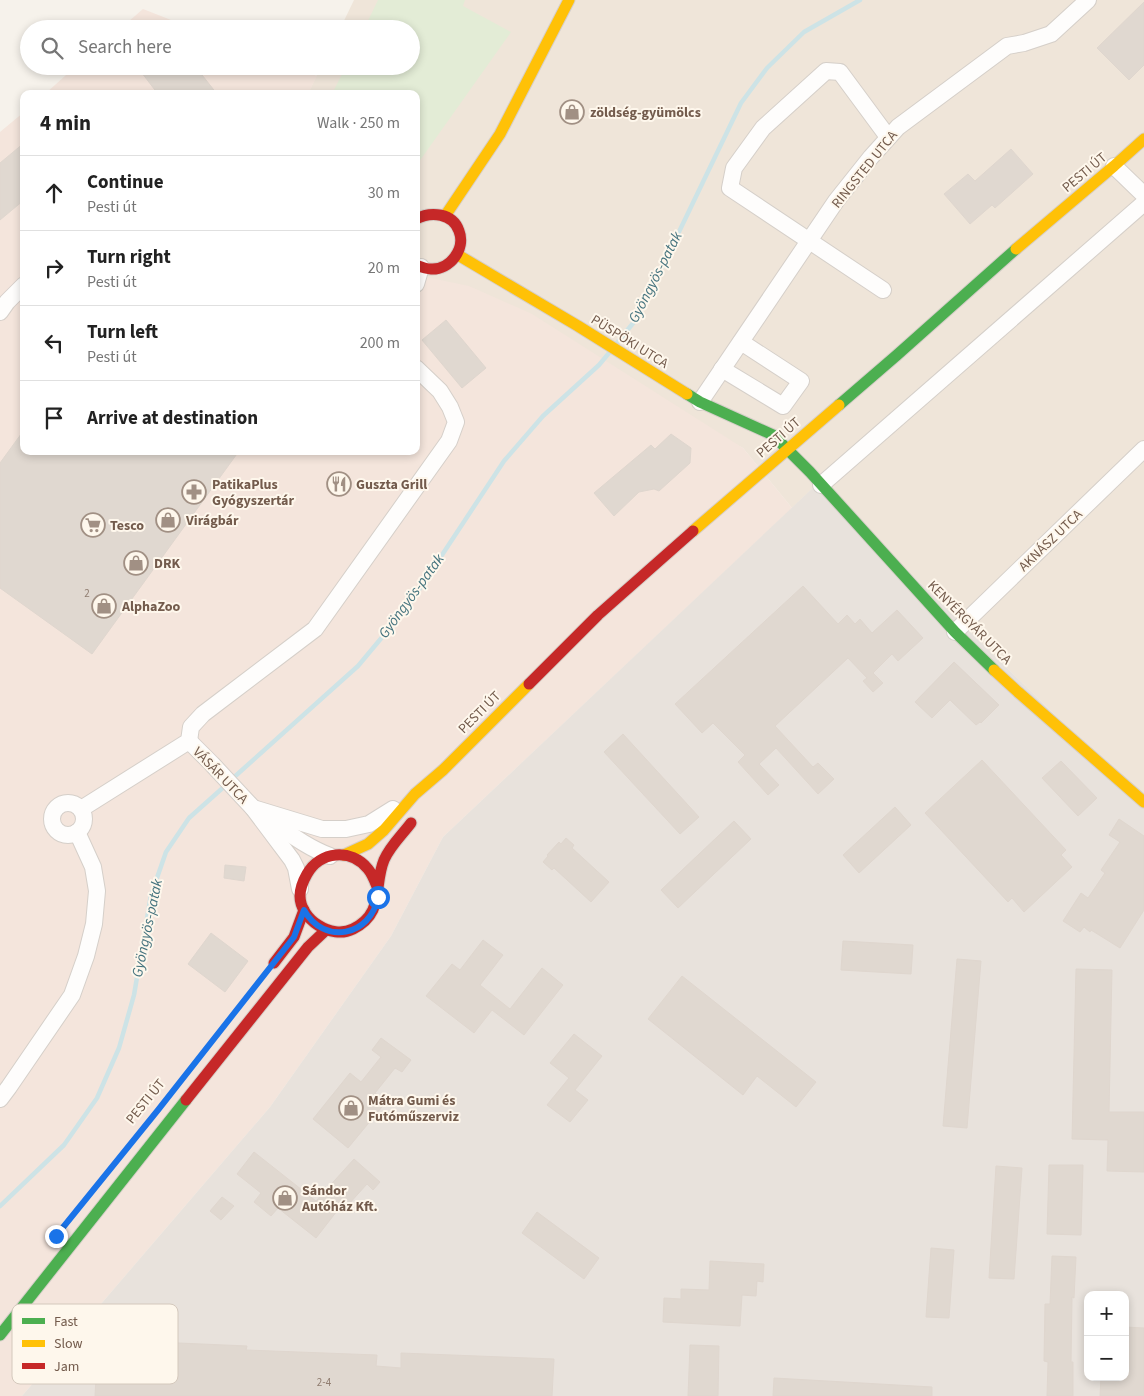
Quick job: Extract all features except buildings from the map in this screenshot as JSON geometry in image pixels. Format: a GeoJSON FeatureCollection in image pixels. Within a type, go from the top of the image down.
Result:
{"type":"FeatureCollection","features":[{"type":"Feature","properties":{"kind":"main road"},"geometry":{"type":"LineString","coordinates":[[444,216],[500,134],[569,0]]}},
{"type":"Feature","properties":{"kind":"main road","name":"PESTI ÚT"},"geometry":{"type":"LineString","coordinates":[[300,889],[306,872],[317,861],[368,844],[384,830],[420,798],[443,770],[598,615],[904,348],[995,266],[1144,139]]}},
{"type":"Feature","properties":{"kind":"main road"},"geometry":{"type":"LineString","coordinates":[[420,216],[433,213],[444,216],[454,223],[461,237],[458,254],[447,266],[441,269],[430,270],[420,267]]}},
{"type":"Feature","properties":{"kind":"main road","name":"PÜSPÖKI UTCA"},"geometry":{"type":"LineString","coordinates":[[458,254],[700,402],[774,434],[787,449]]}},
{"type":"Feature","properties":{"kind":"main road","name":"KENYÉRGYÁR UTCA"},"geometry":{"type":"LineString","coordinates":[[787,449],[955,632],[1018,692],[1144,802]]}},
{"type":"Feature","properties":{"kind":"main road"},"geometry":{"type":"LineString","coordinates":[[300,889],[300,898],[304,910],[313,922],[326,930],[350,931],[364,924],[376,904],[381,868],[389,850],[416,816]]}},
{"type":"Feature","properties":{"kind":"main road"},"geometry":{"type":"LineString","coordinates":[[337,855],[357,859],[368,868],[373,874],[378,889]]}},
{"type":"Feature","properties":{"kind":"main road"},"geometry":{"type":"LineString","coordinates":[[264,974],[294,937],[304,910]]}},
{"type":"Feature","properties":{"kind":"main road"},"geometry":{"type":"LineString","coordinates":[[25,1304],[302,955],[326,930]]}},
{"type":"Feature","properties":{"kind":"main road"},"geometry":{"type":"LineString","coordinates":[[0,1335],[12,1320]]}},
{"type":"Feature","properties":{"kind":"street","name":"RINGSTED UTCA"},"geometry":{"type":"LineString","coordinates":[[700,402],[836,201],[888,137],[898,127],[1007,46],[1024,43],[1051,34],[1088,0]]}},
{"type":"Feature","properties":{"kind":"street"},"geometry":{"type":"LineString","coordinates":[[883,290],[730,188],[734,168],[763,128],[826,71],[840,72],[888,137]]}},
{"type":"Feature","properties":{"kind":"street"},"geometry":{"type":"LineString","coordinates":[[1114,166],[1144,195]]}},
{"type":"Feature","properties":{"kind":"street"},"geometry":{"type":"LineString","coordinates":[[821,485],[1144,203]]}},
{"type":"Feature","properties":{"kind":"street"},"geometry":{"type":"LineString","coordinates":[[0,312],[20,289]]}},
{"type":"Feature","properties":{"kind":"street"},"geometry":{"type":"LineString","coordinates":[[722,369],[783,406],[801,381],[741,342]]}},
{"type":"Feature","properties":{"kind":"street"},"geometry":{"type":"LineString","coordinates":[[81,809],[188,741],[191,727],[203,714],[316,629],[449,441],[456,422],[450,407],[440,391],[420,372]]}},
{"type":"Feature","properties":{"kind":"street","name":"AKNÁSZ UTCA"},"geometry":{"type":"LineString","coordinates":[[955,632],[1144,449]]}},
{"type":"Feature","properties":{"kind":"street","name":"VÁSÁR UTCA"},"geometry":{"type":"LineString","coordinates":[[188,741],[250,804],[292,860],[296,868],[300,889]]}},
{"type":"Feature","properties":{"kind":"street","name":"VÁSÁR UTCA"},"geometry":{"type":"LineString","coordinates":[[250,804],[322,829],[346,829],[369,824],[420,798]]}},
{"type":"Feature","properties":{"kind":"street"},"geometry":{"type":"LineString","coordinates":[[66,802],[74,804],[81,809],[84,822],[77,832],[69,835],[61,834],[54,827],[52,816],[57,806],[66,802]]}},
{"type":"Feature","properties":{"kind":"street","name":"VÁSÁR UTCA"},"geometry":{"type":"LineString","coordinates":[[250,804],[303,843],[317,851],[337,855]]}},
{"type":"Feature","properties":{"kind":"street"},"geometry":{"type":"LineString","coordinates":[[0,1098],[72,994],[86,956],[94,924],[97,891],[93,867],[77,832]]}},
{"type":"Feature","properties":{"kind":"shaded area"},"geometry":{"type":"Polygon","coordinates":[[[354,0],[1144,0],[1144,802],[818,483],[792,508],[743,448],[420,277],[420,90],[310,90],[317,75],[420,75],[420,20],[344,20],[354,0]]]}},
{"type":"Feature","properties":{"kind":"shaded area"},"geometry":{"type":"Polygon","coordinates":[[[143,9],[171,20],[130,20],[143,9]]]}},
{"type":"Feature","properties":{"kind":"shaded area"},"geometry":{"type":"Polygon","coordinates":[[[66,75],[317,76],[310,90],[49,90],[66,75]]]}},
{"type":"Feature","properties":{"kind":"shaded area"},"geometry":{"type":"Polygon","coordinates":[[[20,115],[20,455],[420,455],[420,276],[469,286],[532,314],[743,448],[792,508],[443,837],[391,936],[270,1107],[101,1304],[12,1304],[12,1384],[32,1384],[22,1396],[0,1396],[0,132],[20,115]]]}},
{"type":"Feature","properties":{"kind":"shaded area"},"geometry":{"type":"Polygon","coordinates":[[[818,483],[1144,802],[1144,1396],[22,1396],[32,1384],[178,1384],[178,1304],[101,1304],[270,1107],[391,936],[443,837],[818,483]]]}},
{"type":"Feature","properties":{"kind":"green space"},"geometry":{"type":"Polygon","coordinates":[[[378,0],[465,0],[463,6],[511,32],[420,160],[420,90],[334,90],[342,75],[420,75],[420,20],[368,20],[378,0]]]}},
{"type":"Feature","properties":{"kind":"waterway","name":"Gyöngyös-patak"},"geometry":{"type":"LineString","coordinates":[[617,343],[638,317],[741,103],[767,68],[804,32],[860,0]]}},
{"type":"Feature","properties":{"kind":"waterway","name":"Gyöngyös-patak"},"geometry":{"type":"LineString","coordinates":[[232,779],[358,666],[409,605],[504,461],[543,416],[599,365],[609,353]]}},
{"type":"Feature","properties":{"kind":"waterway","name":"Gyöngyös-patak"},"geometry":{"type":"LineString","coordinates":[[0,1206],[64,1145],[97,1098],[119,1048],[134,995],[151,895],[166,852],[189,818],[226,785]]}},
{"type":"Feature","properties":{"kind":"traffic: fast"},"geometry":{"type":"LineString","coordinates":[[839,405],[1016,249]]}},
{"type":"Feature","properties":{"kind":"traffic: fast"},"geometry":{"type":"LineString","coordinates":[[687,394],[700,402],[773,435],[810,472],[955,632],[994,670]]}},
{"type":"Feature","properties":{"kind":"traffic: fast"},"geometry":{"type":"LineString","coordinates":[[25,1304],[186,1100]]}},
{"type":"Feature","properties":{"kind":"traffic: fast"},"geometry":{"type":"LineString","coordinates":[[0,1335],[12,1320]]}},
{"type":"Feature","properties":{"kind":"traffic: slow"},"geometry":{"type":"LineString","coordinates":[[445,216],[500,134],[569,0]]}},
{"type":"Feature","properties":{"kind":"traffic: slow"},"geometry":{"type":"LineString","coordinates":[[1016,249],[1144,139]]}},
{"type":"Feature","properties":{"kind":"traffic: slow"},"geometry":{"type":"LineString","coordinates":[[458,255],[578,326],[687,394]]}},
{"type":"Feature","properties":{"kind":"traffic: slow"},"geometry":{"type":"LineString","coordinates":[[693,531],[839,405]]}},
{"type":"Feature","properties":{"kind":"traffic: slow"},"geometry":{"type":"LineString","coordinates":[[994,670],[1144,802]]}},
{"type":"Feature","properties":{"kind":"traffic: slow"},"geometry":{"type":"LineString","coordinates":[[344,855],[368,844],[384,830],[415,794],[443,770],[529,684]]}},
{"type":"Feature","properties":{"kind":"traffic: jam"},"geometry":{"type":"LineString","coordinates":[[420,217],[428,215],[447,217],[456,225],[461,238],[458,251],[450,262],[438,268],[431,269],[420,266]]}},
{"type":"Feature","properties":{"kind":"traffic: jam"},"geometry":{"type":"LineString","coordinates":[[529,684],[598,615],[693,531]]}},
{"type":"Feature","properties":{"kind":"traffic: jam"},"geometry":{"type":"LineString","coordinates":[[378,889],[368,869],[361,862],[345,855],[336,855],[320,861],[307,874],[301,890],[301,904],[305,912],[318,925],[335,932],[344,932],[363,923],[374,907],[378,889],[381,870],[384,860],[393,845],[411,823]]}},
{"type":"Feature","properties":{"kind":"traffic: jam"},"geometry":{"type":"LineString","coordinates":[[274,963],[294,937],[304,910]]}},
{"type":"Feature","properties":{"kind":"traffic: jam"},"geometry":{"type":"LineString","coordinates":[[186,1100],[308,947],[326,930]]}},
{"type":"Feature","properties":{"kind":"place","name":"zöldség-gyümölcs"},"geometry":{"type":"Point","coordinates":[572,112]}},
{"type":"Feature","properties":{"kind":"place","name":"Guszta Grill"},"geometry":{"type":"Point","coordinates":[339,484]}},
{"type":"Feature","properties":{"kind":"place","name":"PatikaPlus Gyógyszertár"},"geometry":{"type":"Point","coordinates":[194,492]}},
{"type":"Feature","properties":{"kind":"place","name":"Virágbár"},"geometry":{"type":"Point","coordinates":[168,520]}},
{"type":"Feature","properties":{"kind":"place","name":"Tesco"},"geometry":{"type":"Point","coordinates":[93,525]}},
{"type":"Feature","properties":{"kind":"place","name":"DRK"},"geometry":{"type":"Point","coordinates":[136,563]}},
{"type":"Feature","properties":{"kind":"place","name":"AlphaZoo"},"geometry":{"type":"Point","coordinates":[104,606]}},
{"type":"Feature","properties":{"kind":"place","name":"Mátra Gumi és Futóműszerviz"},"geometry":{"type":"Point","coordinates":[351,1108]}},
{"type":"Feature","properties":{"kind":"place","name":"Sándor Autóház Kft."},"geometry":{"type":"Point","coordinates":[285,1198]}},
{"type":"Feature","properties":{"kind":"route"},"geometry":{"type":"LineString","coordinates":[[56,1236],[294,937],[304,910],[319,927],[334,932],[350,931],[364,924],[374,912],[378,897]]}}]}
